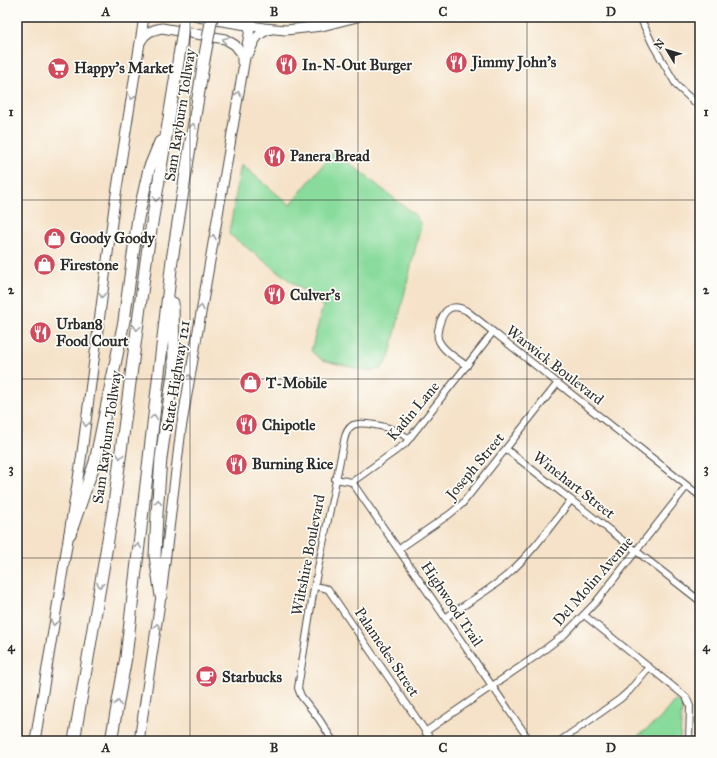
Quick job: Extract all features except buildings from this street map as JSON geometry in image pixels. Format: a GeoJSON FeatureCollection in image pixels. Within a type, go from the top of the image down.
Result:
{"type":"FeatureCollection","features":[{"type":"Feature","properties":{"kind":"highway","name":"Sam Rayburn Tollway"},"geometry":{"type":"LineString","coordinates":[[74,741],[114,504],[147,254],[186,17]]}},
{"type":"Feature","properties":{"kind":"highway","name":"Sam Rayburn Tollway"},"geometry":{"type":"LineString","coordinates":[[111,741],[126,657],[172,260],[212,17]]}},
{"type":"Feature","properties":{"kind":"highway"},"geometry":{"type":"LineString","coordinates":[[70,534],[94,462],[124,321],[138,218],[150,169],[168,119]]}},
{"type":"Feature","properties":{"kind":"highway"},"geometry":{"type":"LineString","coordinates":[[161,596],[155,556],[156,514],[161,458],[174,367],[172,260]]}},
{"type":"Feature","properties":{"kind":"main road"},"geometry":{"type":"LineString","coordinates":[[34,741],[70,534],[115,200],[144,17]]}},
{"type":"Feature","properties":{"kind":"main road"},"geometry":{"type":"LineString","coordinates":[[198,17],[251,21],[271,28],[292,29],[322,26],[341,19],[357,17]]}},
{"type":"Feature","properties":{"kind":"main road","name":"State Highway 121"},"geometry":{"type":"LineString","coordinates":[[139,741],[161,596],[180,429],[251,21]]}},
{"type":"Feature","properties":{"kind":"main road"},"geometry":{"type":"LineString","coordinates":[[140,42],[144,35],[153,30],[162,28],[225,39],[235,45],[242,54],[242,71]]}},
{"type":"Feature","properties":{"kind":"main road"},"geometry":{"type":"LineString","coordinates":[[242,71],[254,40],[259,34],[271,28]]}},
{"type":"Feature","properties":{"kind":"street"},"geometry":{"type":"LineString","coordinates":[[640,17],[653,45],[677,86],[700,106]]}},
{"type":"Feature","properties":{"kind":"street","name":"Warwick Boulevard"},"geometry":{"type":"LineString","coordinates":[[467,366],[439,342],[437,333],[442,317],[445,312],[452,308],[462,308],[700,496]]}},
{"type":"Feature","properties":{"kind":"street","name":"Kadin Lane"},"geometry":{"type":"LineString","coordinates":[[352,482],[396,452],[410,439],[493,332]]}},
{"type":"Feature","properties":{"kind":"street","name":"Joseph Street"},"geometry":{"type":"LineString","coordinates":[[399,550],[462,504],[557,384]]}},
{"type":"Feature","properties":{"kind":"street","name":"Wiltshire Boulevard"},"geometry":{"type":"LineString","coordinates":[[333,741],[320,719],[301,696],[298,688],[315,586],[345,437],[349,429],[354,425],[363,424],[395,430],[410,439]]}},
{"type":"Feature","properties":{"kind":"street","name":"Winehart Street"},"geometry":{"type":"LineString","coordinates":[[506,448],[700,601]]}},
{"type":"Feature","properties":{"kind":"street"},"geometry":{"type":"LineString","coordinates":[[336,479],[352,482]]}},
{"type":"Feature","properties":{"kind":"street","name":"Highwood Trail"},"geometry":{"type":"LineString","coordinates":[[352,482],[530,741]]}},
{"type":"Feature","properties":{"kind":"street","name":"Del Molin Avenue"},"geometry":{"type":"LineString","coordinates":[[425,732],[555,642],[584,615],[687,486]]}},
{"type":"Feature","properties":{"kind":"street"},"geometry":{"type":"LineString","coordinates":[[445,618],[499,582],[516,567],[535,546],[571,500]]}},
{"type":"Feature","properties":{"kind":"street","name":"Palamedes Street"},"geometry":{"type":"LineString","coordinates":[[315,586],[328,589],[432,741]]}},
{"type":"Feature","properties":{"kind":"street"},"geometry":{"type":"LineString","coordinates":[[584,615],[680,691],[688,700],[690,709],[689,741]]}},
{"type":"Feature","properties":{"kind":"street"},"geometry":{"type":"LineString","coordinates":[[560,741],[620,699],[632,688],[649,667]]}},
{"type":"Feature","properties":{"kind":"green space"},"geometry":{"type":"Polygon","coordinates":[[[334,151],[415,215],[421,225],[389,358],[381,369],[367,371],[322,360],[311,351],[323,306],[229,234],[241,164],[290,205],[334,151]]]}},
{"type":"Feature","properties":{"kind":"green space"},"geometry":{"type":"Polygon","coordinates":[[[675,700],[682,705],[680,741],[631,741],[659,720],[675,700]]]}},
{"type":"Feature","properties":{"kind":"place","name":"Jimmy John's"},"geometry":{"type":"Point","coordinates":[456,62]}},
{"type":"Feature","properties":{"kind":"place","name":"In-N-Out Burger"},"geometry":{"type":"Point","coordinates":[287,65]}},
{"type":"Feature","properties":{"kind":"place","name":"Happy's Market"},"geometry":{"type":"Point","coordinates":[59,68]}},
{"type":"Feature","properties":{"kind":"place","name":"Panera Bread"},"geometry":{"type":"Point","coordinates":[274,156]}},
{"type":"Feature","properties":{"kind":"place","name":"Goody Goody"},"geometry":{"type":"Point","coordinates":[55,238]}},
{"type":"Feature","properties":{"kind":"place","name":"Firestone"},"geometry":{"type":"Point","coordinates":[44,265]}},
{"type":"Feature","properties":{"kind":"place","name":"Culver's"},"geometry":{"type":"Point","coordinates":[275,295]}},
{"type":"Feature","properties":{"kind":"place","name":"Urban8 Food Court"},"geometry":{"type":"Point","coordinates":[41,333]}},
{"type":"Feature","properties":{"kind":"place","name":"T-Mobile"},"geometry":{"type":"Point","coordinates":[251,383]}},
{"type":"Feature","properties":{"kind":"place","name":"Chipotle"},"geometry":{"type":"Point","coordinates":[246,425]}},
{"type":"Feature","properties":{"kind":"place","name":"Burning Rice"},"geometry":{"type":"Point","coordinates":[237,464]}},
{"type":"Feature","properties":{"kind":"place","name":"Starbucks"},"geometry":{"type":"Point","coordinates":[207,677]}}]}
